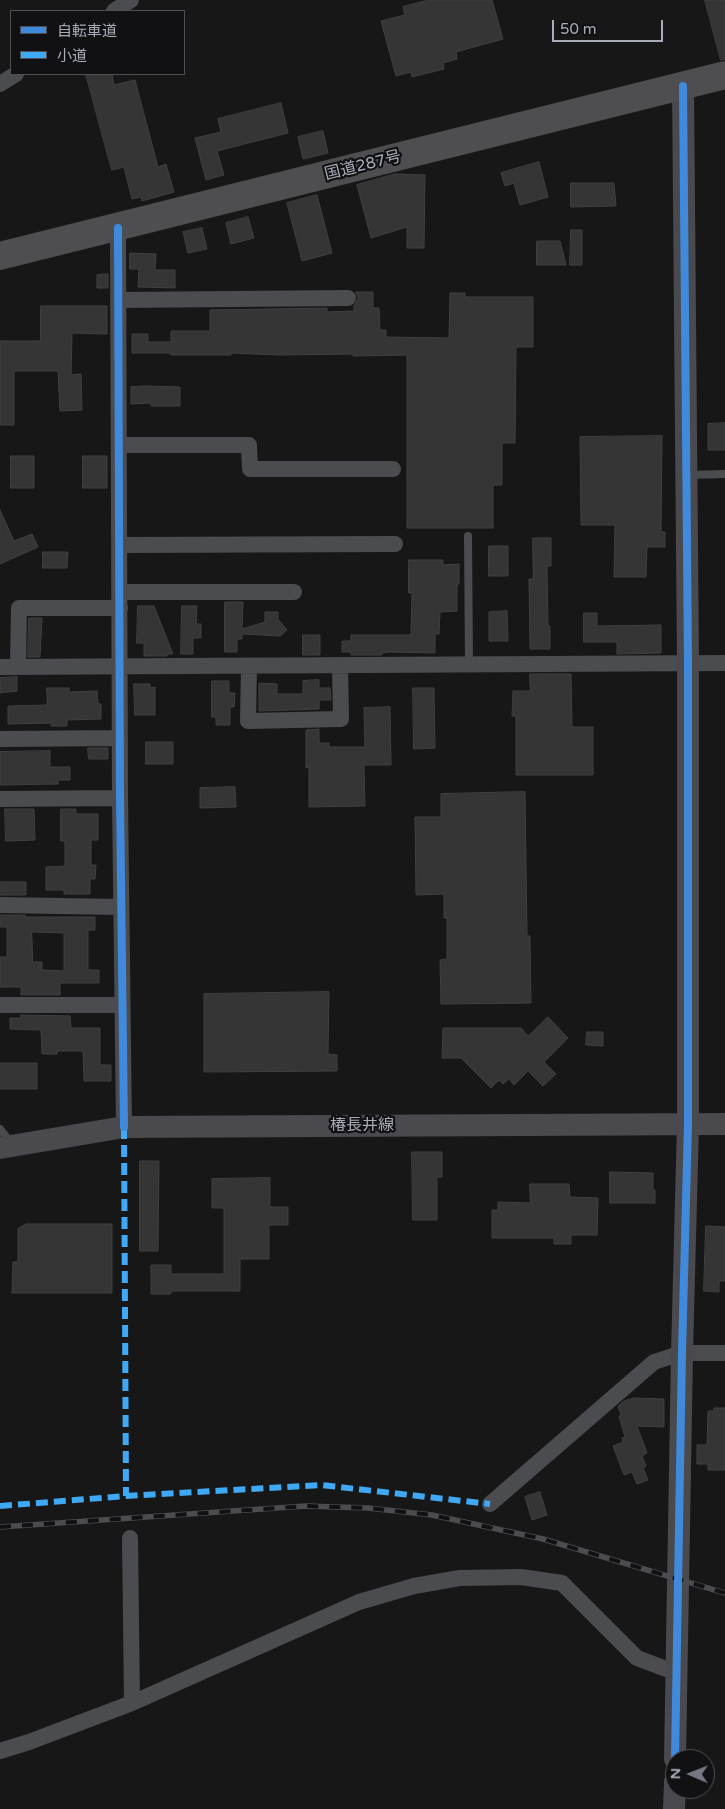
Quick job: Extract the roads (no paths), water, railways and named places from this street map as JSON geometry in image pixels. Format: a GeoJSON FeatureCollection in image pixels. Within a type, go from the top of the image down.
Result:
{"type":"FeatureCollection","features":[{"type":"Feature","properties":{"kind":"highway","name":"国道287号"},"geometry":{"type":"LineString","coordinates":[[0,256],[725,75]]}},
{"type":"Feature","properties":{"kind":"street"},"geometry":{"type":"LineString","coordinates":[[116,10],[131,0]]}},
{"type":"Feature","properties":{"kind":"street"},"geometry":{"type":"LineString","coordinates":[[0,84],[14,75]]}},
{"type":"Feature","properties":{"kind":"street"},"geometry":{"type":"LineString","coordinates":[[676,1749],[682,1354],[688,1124],[688,663],[683,86]]}},
{"type":"Feature","properties":{"kind":"street"},"geometry":{"type":"LineString","coordinates":[[118,228],[120,798],[124,1127]]}},
{"type":"Feature","properties":{"kind":"street"},"geometry":{"type":"LineString","coordinates":[[118,300],[348,298]]}},
{"type":"Feature","properties":{"kind":"street"},"geometry":{"type":"LineString","coordinates":[[120,444],[249,445],[250,468],[393,469]]}},
{"type":"Feature","properties":{"kind":"street"},"geometry":{"type":"LineString","coordinates":[[120,545],[395,544]]}},
{"type":"Feature","properties":{"kind":"street"},"geometry":{"type":"LineString","coordinates":[[18,667],[18,608],[120,600],[294,592]]}},
{"type":"Feature","properties":{"kind":"street"},"geometry":{"type":"LineString","coordinates":[[0,667],[120,668],[725,663]]}},
{"type":"Feature","properties":{"kind":"street"},"geometry":{"type":"LineString","coordinates":[[249,666],[248,721],[341,719],[340,666]]}},
{"type":"Feature","properties":{"kind":"street"},"geometry":{"type":"LineString","coordinates":[[0,738],[120,738]]}},
{"type":"Feature","properties":{"kind":"street"},"geometry":{"type":"LineString","coordinates":[[0,798],[120,798]]}},
{"type":"Feature","properties":{"kind":"street"},"geometry":{"type":"LineString","coordinates":[[0,905],[121,907]]}},
{"type":"Feature","properties":{"kind":"street"},"geometry":{"type":"LineString","coordinates":[[0,1005],[122,1005]]}},
{"type":"Feature","properties":{"kind":"street","name":"椿長井線"},"geometry":{"type":"LineString","coordinates":[[4,1141],[124,1127],[725,1124]]}},
{"type":"Feature","properties":{"kind":"street"},"geometry":{"type":"LineString","coordinates":[[490,1504],[654,1362],[682,1354],[725,1353]]}},
{"type":"Feature","properties":{"kind":"street"},"geometry":{"type":"LineString","coordinates":[[130,1538],[132,1703]]}},
{"type":"Feature","properties":{"kind":"street"},"geometry":{"type":"LineString","coordinates":[[0,1750],[29,1742],[132,1703],[359,1602],[414,1586],[460,1578],[521,1577],[562,1583],[637,1658],[677,1673]]}},
{"type":"Feature","properties":{"kind":"lane"},"geometry":{"type":"LineString","coordinates":[[686,475],[725,474]]}},
{"type":"Feature","properties":{"kind":"lane"},"geometry":{"type":"LineString","coordinates":[[468,536],[469,665]]}},
{"type":"Feature","properties":{"kind":"railway"},"geometry":{"type":"LineString","coordinates":[[0,1527],[306,1506],[368,1508],[432,1515],[543,1539],[725,1593]]}}]}
